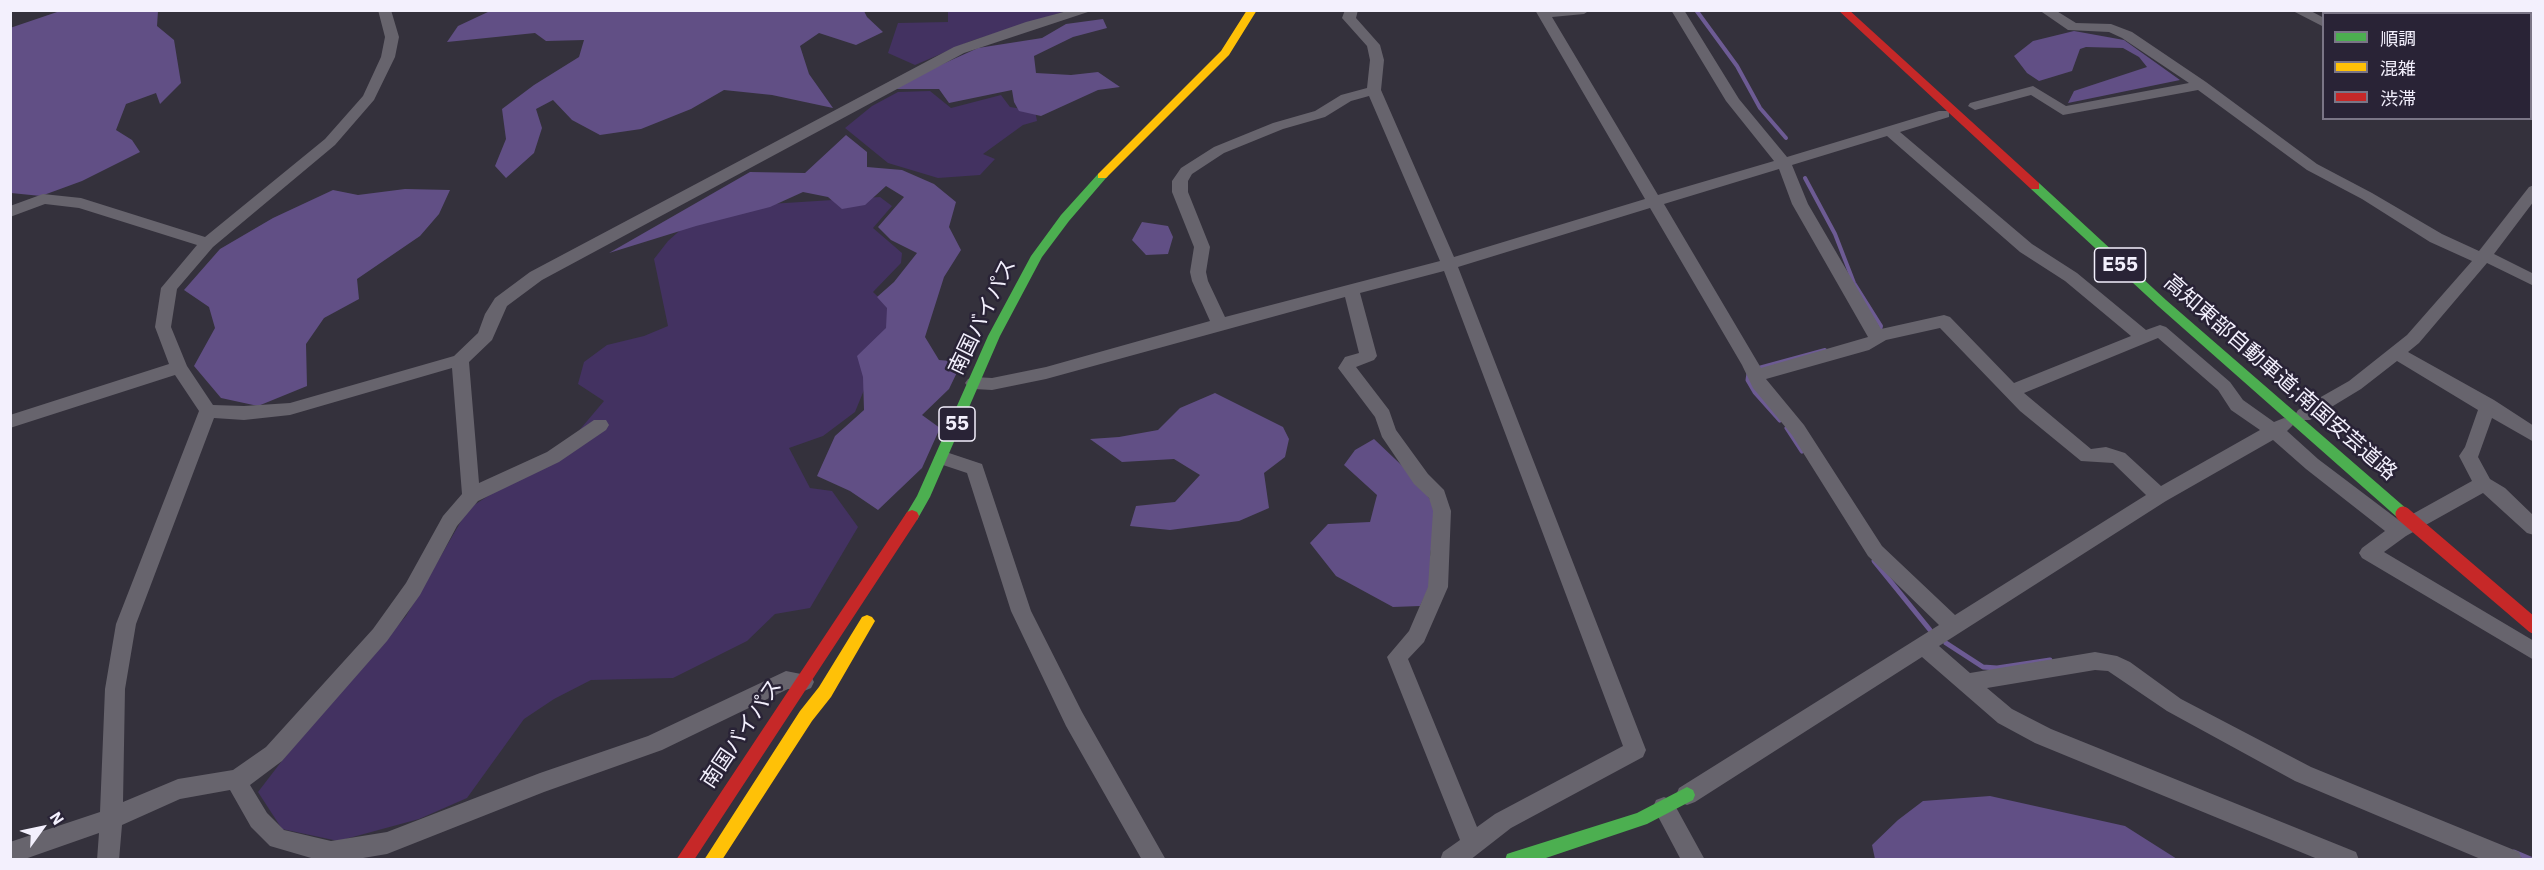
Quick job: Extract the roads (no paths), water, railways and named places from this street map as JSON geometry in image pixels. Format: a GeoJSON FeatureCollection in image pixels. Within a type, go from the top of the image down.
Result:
{"type":"FeatureCollection","features":[{"type":"Feature","properties":{"kind":"main road","name":"高知東部自動車道;南国安芸道路"},"geometry":{"type":"LineString","coordinates":[[1843,10],[2401,522],[2534,626]]}},
{"type":"Feature","properties":{"kind":"main road","name":"南国バイパス"},"geometry":{"type":"LineString","coordinates":[[985,387],[1013,297],[1053,233],[1111,166],[1225,53],[1261,13]]}},
{"type":"Feature","properties":{"kind":"main road","name":"南国バイパス"},"geometry":{"type":"LineString","coordinates":[[684,860],[898,540],[924,497],[954,463],[1018,312],[1040,271],[1089,209],[1222,74],[1253,36]]}},
{"type":"Feature","properties":{"kind":"main road","name":"南国バイパス"},"geometry":{"type":"LineString","coordinates":[[712,860],[825,692],[877,605]]}},
{"type":"Feature","properties":{"kind":"main road"},"geometry":{"type":"LineString","coordinates":[[1516,859],[1641,819],[1687,795]]}},
{"type":"Feature","properties":{"kind":"street"},"geometry":{"type":"LineString","coordinates":[[208,411],[179,367],[163,327],[164,308],[169,288],[207,243],[330,142],[369,97],[388,57],[392,37],[384,10]]}},
{"type":"Feature","properties":{"kind":"street"},"geometry":{"type":"LineString","coordinates":[[208,411],[244,413],[290,409],[460,360],[486,336],[493,314],[501,302],[536,276],[959,50],[1031,25],[1088,10]]}},
{"type":"Feature","properties":{"kind":"street"},"geometry":{"type":"LineString","coordinates":[[1352,10],[1349,18],[1373,45],[1377,60],[1374,90],[1449,264],[1635,750],[1503,821],[1451,860]]}},
{"type":"Feature","properties":{"kind":"street"},"geometry":{"type":"LineString","coordinates":[[1584,10],[1541,12],[1754,370],[1759,384],[1797,430],[1875,551],[1953,626]]}},
{"type":"Feature","properties":{"kind":"street"},"geometry":{"type":"LineString","coordinates":[[1677,10],[1734,101],[1784,163],[1800,204],[1878,339],[1863,346],[1754,370]]}},
{"type":"Feature","properties":{"kind":"street"},"geometry":{"type":"LineString","coordinates":[[2045,10],[2073,27],[2118,30],[2201,85],[2312,167],[2367,196],[2436,238],[2534,281]]}},
{"type":"Feature","properties":{"kind":"street"},"geometry":{"type":"LineString","coordinates":[[2297,10],[2322,22]]}},
{"type":"Feature","properties":{"kind":"street"},"geometry":{"type":"LineString","coordinates":[[1975,106],[2033,90],[2063,111],[2201,85]]}},
{"type":"Feature","properties":{"kind":"street"},"geometry":{"type":"LineString","coordinates":[[1220,324],[1200,281],[1198,272],[1202,247],[1180,192],[1180,181],[1186,171],[1219,150],[1278,126],[1320,114],[1346,98],[1374,90]]}},
{"type":"Feature","properties":{"kind":"street"},"geometry":{"type":"LineString","coordinates":[[985,387],[1046,373],[1220,324],[1449,264],[1944,114]]}},
{"type":"Feature","properties":{"kind":"street"},"geometry":{"type":"LineString","coordinates":[[1889,130],[2026,248],[2071,277],[2142,336]]}},
{"type":"Feature","properties":{"kind":"street"},"geometry":{"type":"LineString","coordinates":[[2304,415],[2355,385],[2413,339],[2483,257],[2534,190]]}},
{"type":"Feature","properties":{"kind":"street"},"geometry":{"type":"LineString","coordinates":[[10,212],[43,199],[81,203],[207,243]]}},
{"type":"Feature","properties":{"kind":"street"},"geometry":{"type":"LineString","coordinates":[[1351,290],[1368,356],[1351,361],[1347,368],[1383,416],[1388,432],[1421,478],[1437,495],[1442,511],[1438,587],[1417,636],[1397,657],[1472,843]]}},
{"type":"Feature","properties":{"kind":"street"},"geometry":{"type":"LineString","coordinates":[[1876,336],[1944,321],[2011,391],[2087,456],[2106,454],[2119,458],[2159,496]]}},
{"type":"Feature","properties":{"kind":"street"},"geometry":{"type":"LineString","coordinates":[[2011,391],[2142,336],[2160,331],[2224,386],[2237,405],[2279,428],[2401,522]]}},
{"type":"Feature","properties":{"kind":"street"},"geometry":{"type":"LineString","coordinates":[[2397,353],[2488,405],[2534,435]]}},
{"type":"Feature","properties":{"kind":"street"},"geometry":{"type":"LineString","coordinates":[[460,360],[471,496]]}},
{"type":"Feature","properties":{"kind":"street"},"geometry":{"type":"LineString","coordinates":[[10,422],[179,367]]}},
{"type":"Feature","properties":{"kind":"street"},"geometry":{"type":"LineString","coordinates":[[2488,405],[2473,450],[2468,456],[2483,484],[2498,493],[2534,528]]}},
{"type":"Feature","properties":{"kind":"street"},"geometry":{"type":"LineString","coordinates":[[108,860],[112,818],[115,689],[126,624],[208,411]]}},
{"type":"Feature","properties":{"kind":"street"},"geometry":{"type":"LineString","coordinates":[[10,853],[112,818],[178,789],[238,779],[274,754],[380,635],[413,590],[450,521],[471,496],[502,479],[553,457],[600,425]]}},
{"type":"Feature","properties":{"kind":"street"},"geometry":{"type":"LineString","coordinates":[[1687,795],[2159,496],[2279,428]]}},
{"type":"Feature","properties":{"kind":"street"},"geometry":{"type":"LineString","coordinates":[[954,463],[975,469],[1020,611],[1074,719],[1155,860]]}},
{"type":"Feature","properties":{"kind":"street"},"geometry":{"type":"LineString","coordinates":[[2483,484],[2401,522],[2369,553],[2534,652]]}},
{"type":"Feature","properties":{"kind":"street"},"geometry":{"type":"LineString","coordinates":[[1923,645],[1968,681],[2005,716],[2043,736],[2348,860]]}},
{"type":"Feature","properties":{"kind":"street"},"geometry":{"type":"LineString","coordinates":[[1968,681],[2095,661],[2110,662],[2123,668],[2175,705],[2303,774],[2511,860]]}},
{"type":"Feature","properties":{"kind":"street"},"geometry":{"type":"LineString","coordinates":[[238,779],[239,787],[259,820],[278,840],[331,852],[387,843],[540,783],[654,743],[786,680],[802,681],[825,692]]}},
{"type":"Feature","properties":{"kind":"street"},"geometry":{"type":"LineString","coordinates":[[1664,807],[1694,860]]}},
{"type":"Feature","properties":{"kind":"waterway"},"geometry":{"type":"LineString","coordinates":[[1696,10],[1737,66],[1760,108],[1786,138]]}},
{"type":"Feature","properties":{"kind":"waterway"},"geometry":{"type":"LineString","coordinates":[[1805,178],[1835,234],[1854,283],[1881,326],[1880,330]]}},
{"type":"Feature","properties":{"kind":"waterway"},"geometry":{"type":"LineString","coordinates":[[1755,369],[1825,350]]}},
{"type":"Feature","properties":{"kind":"waterway"},"geometry":{"type":"LineString","coordinates":[[1749,373],[1748,380],[1755,392],[1780,420]]}},
{"type":"Feature","properties":{"kind":"waterway"},"geometry":{"type":"LineString","coordinates":[[1787,428],[1802,451]]}},
{"type":"Feature","properties":{"kind":"waterway"},"geometry":{"type":"LineString","coordinates":[[1874,561],[1930,630]]}},
{"type":"Feature","properties":{"kind":"waterway"},"geometry":{"type":"LineString","coordinates":[[1946,643],[1983,667],[1997,668],[2050,660]]}},
{"type":"Feature","properties":{"kind":"waterway"},"geometry":{"type":"LineString","coordinates":[[2514,852],[2533,860]]}}]}
